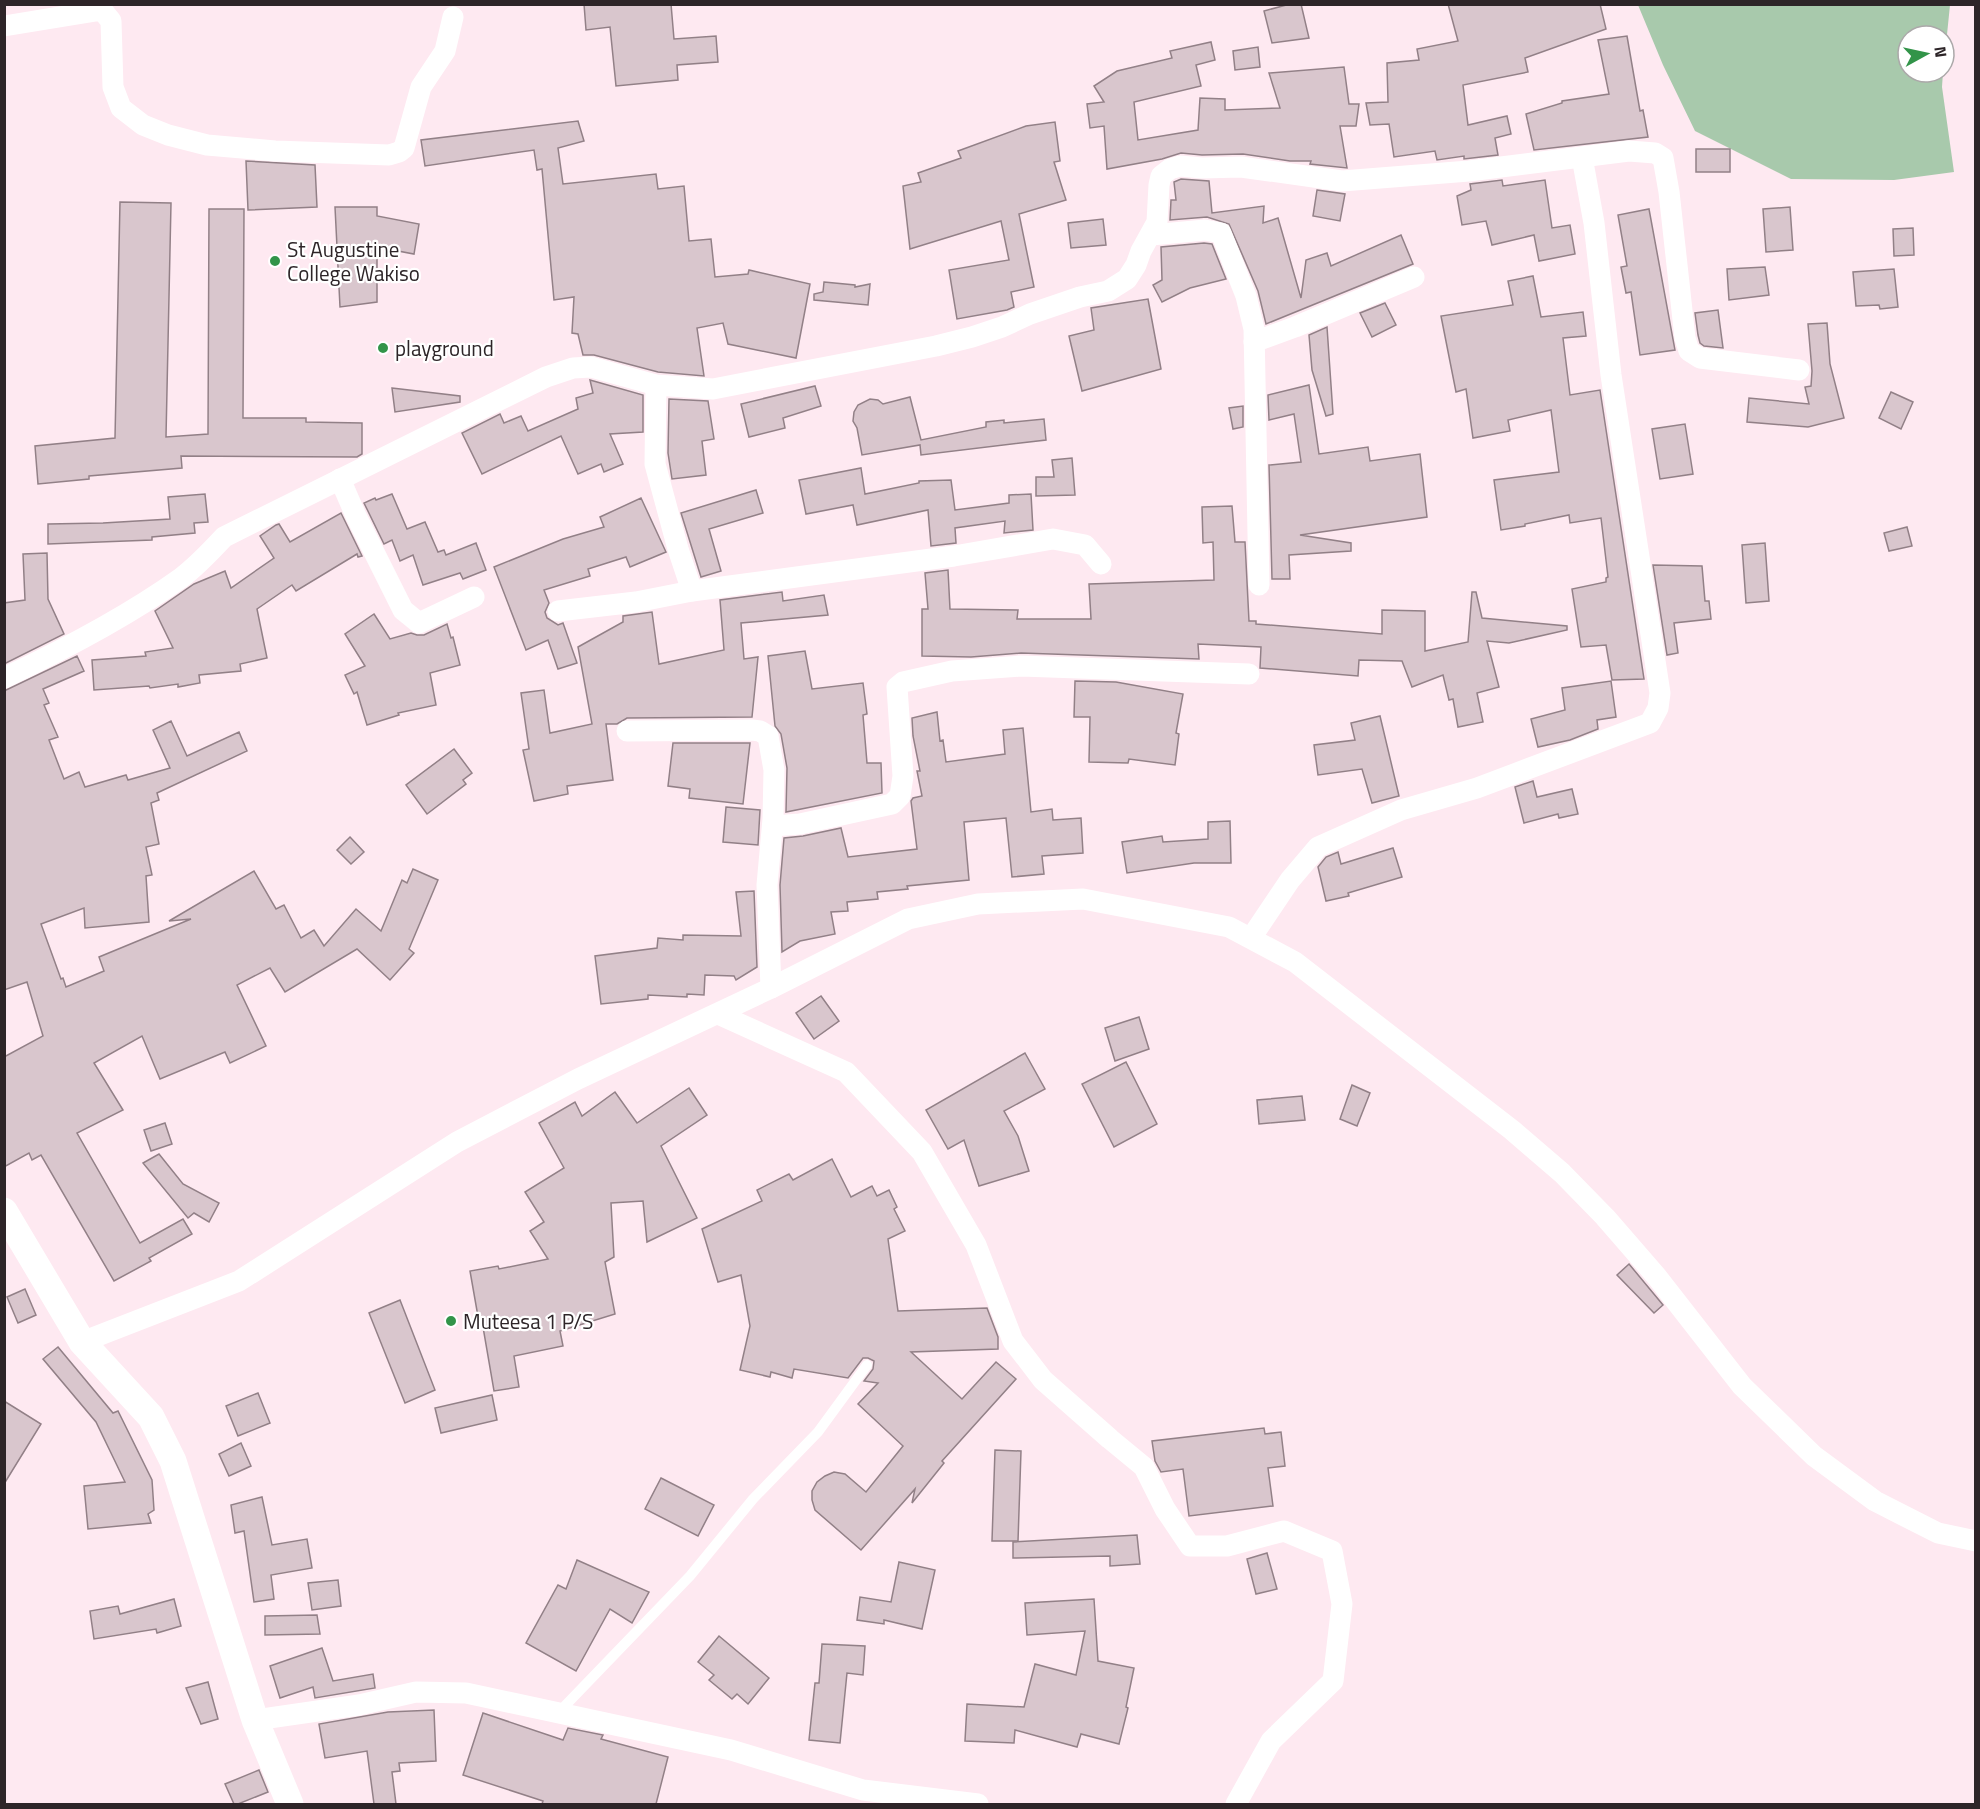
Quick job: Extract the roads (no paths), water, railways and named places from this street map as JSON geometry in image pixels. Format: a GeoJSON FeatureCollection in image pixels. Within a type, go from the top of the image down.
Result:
{"type":"FeatureCollection","features":[{"type":"Feature","properties":{"kind":"street"},"geometry":{"type":"LineString","coordinates":[[4,26],[102,10],[111,21],[113,87],[121,108],[143,125],[168,135],[207,145],[275,151],[389,155],[404,148],[421,87],[445,51],[453,16]]}},
{"type":"Feature","properties":{"kind":"street"},"geometry":{"type":"LineString","coordinates":[[4,678],[43,659],[142,603],[182,577],[225,537],[546,377],[573,368],[591,367],[656,385],[713,389],[936,346],[972,337],[1050,307],[1108,291],[1127,279],[1157,222],[1161,176],[1180,166],[1241,167],[1342,181],[1469,171],[1629,151],[1656,153],[1663,158],[1669,192],[1685,338],[1689,351],[1700,358],[1799,370]]}},
{"type":"Feature","properties":{"kind":"street"},"geometry":{"type":"LineString","coordinates":[[1251,938],[1290,880],[1318,847],[1401,810],[1477,788],[1650,723],[1658,708],[1660,693],[1611,375],[1594,223],[1582,157]]}},
{"type":"Feature","properties":{"kind":"street"},"geometry":{"type":"LineString","coordinates":[[1151,235],[1205,230],[1221,233],[1246,296],[1254,329],[1259,585]]}},
{"type":"Feature","properties":{"kind":"street"},"geometry":{"type":"LineString","coordinates":[[1254,342],[1414,277]]}},
{"type":"Feature","properties":{"kind":"street"},"geometry":{"type":"LineString","coordinates":[[656,385],[655,464],[692,591]]}},
{"type":"Feature","properties":{"kind":"street"},"geometry":{"type":"LineString","coordinates":[[340,479],[403,610],[419,623],[474,597]]}},
{"type":"Feature","properties":{"kind":"street"},"geometry":{"type":"LineString","coordinates":[[558,611],[636,602],[692,591],[954,556],[1053,539],[1085,545],[1101,564]]}},
{"type":"Feature","properties":{"kind":"street"},"geometry":{"type":"LineString","coordinates":[[773,826],[800,824],[892,804],[900,796],[903,776],[897,687],[903,682],[952,671],[1021,666],[1249,674]]}},
{"type":"Feature","properties":{"kind":"street"},"geometry":{"type":"LineString","coordinates":[[627,731],[760,730],[768,736],[774,770],[773,826],[767,885],[771,988]]}},
{"type":"Feature","properties":{"kind":"street"},"geometry":{"type":"LineString","coordinates":[[82,1342],[238,1281],[457,1142],[578,1079],[718,1014],[908,919],[978,904],[1083,898],[1229,927],[1295,962],[1512,1130],[1562,1173],[1605,1217],[1657,1277],[1742,1386],[1814,1456],[1875,1501],[1938,1533],[1976,1541]]}},
{"type":"Feature","properties":{"kind":"street"},"geometry":{"type":"LineString","coordinates":[[718,1014],[846,1072],[922,1152],[976,1245],[1013,1341],[1043,1380],[1144,1467],[1165,1509],[1190,1546],[1227,1546],[1284,1531],[1332,1551],[1342,1604],[1333,1681],[1271,1741],[1236,1804]]}},
{"type":"Feature","properties":{"kind":"street"},"geometry":{"type":"LineString","coordinates":[[4,1211],[82,1342],[151,1417],[172,1461],[255,1719],[290,1804]]}},
{"type":"Feature","properties":{"kind":"street"},"geometry":{"type":"LineString","coordinates":[[255,1719],[359,1704],[416,1692],[466,1693],[731,1750],[863,1790],[978,1804]]}},
{"type":"Feature","properties":{"kind":"lane"},"geometry":{"type":"LineString","coordinates":[[558,1713],[690,1576],[753,1499],[818,1432],[867,1365]]}},
{"type":"Feature","properties":{"kind":"place","name":"St Augustine College Wakiso"},"geometry":{"type":"Point","coordinates":[275,261]}},
{"type":"Feature","properties":{"kind":"place","name":"playground"},"geometry":{"type":"Point","coordinates":[383,348]}},
{"type":"Feature","properties":{"kind":"place","name":"Muteesa 1 P/S"},"geometry":{"type":"Point","coordinates":[451,1321]}}]}
